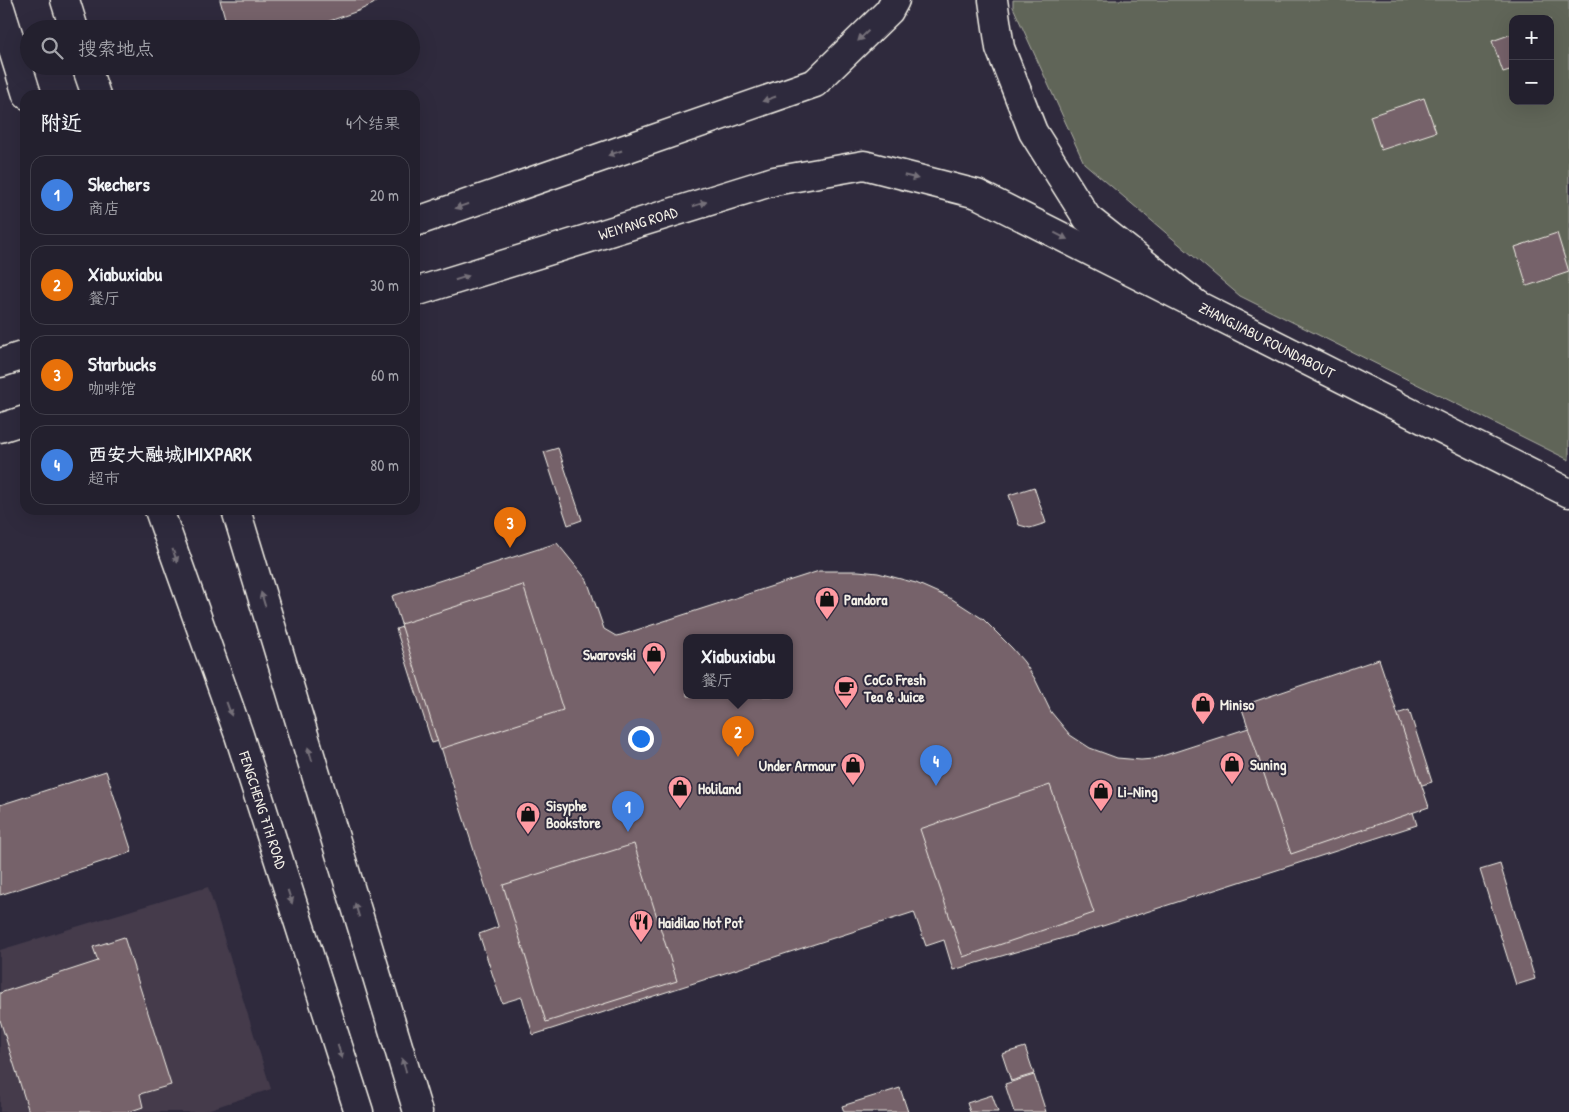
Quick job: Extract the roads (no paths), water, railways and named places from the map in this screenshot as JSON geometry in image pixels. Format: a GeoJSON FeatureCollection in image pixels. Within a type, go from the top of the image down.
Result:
{"type":"FeatureCollection","features":[{"type":"Feature","properties":{"kind":"main road"},"geometry":{"type":"LineString","coordinates":[[64,0],[71,20]]}},
{"type":"Feature","properties":{"kind":"main road"},"geometry":{"type":"LineString","coordinates":[[420,220],[815,83],[889,11],[895,0]]}},
{"type":"Feature","properties":{"kind":"main road","name":"ZHANGJIABU ROUNDABOUT"},"geometry":{"type":"LineString","coordinates":[[993,0],[1000,48],[1033,132],[1087,218],[1197,305],[1569,493]]}},
{"type":"Feature","properties":{"kind":"main road"},"geometry":{"type":"LineString","coordinates":[[0,8],[20,72]]}},
{"type":"Feature","properties":{"kind":"main road"},"geometry":{"type":"LineString","coordinates":[[21,75],[25,90]]}},
{"type":"Feature","properties":{"kind":"main road"},"geometry":{"type":"LineString","coordinates":[[89,75],[94,90]]}},
{"type":"Feature","properties":{"kind":"main road","name":"WEIYANG ROAD"},"geometry":{"type":"LineString","coordinates":[[420,290],[774,181],[864,165],[977,194],[1197,305]]}},
{"type":"Feature","properties":{"kind":"main road"},"geometry":{"type":"LineString","coordinates":[[0,363],[20,357]]}},
{"type":"Feature","properties":{"kind":"main road"},"geometry":{"type":"LineString","coordinates":[[0,428],[20,422]]}},
{"type":"Feature","properties":{"kind":"main road","name":"FENGCHENG 7TH ROAD"},"geometry":{"type":"LineString","coordinates":[[161,515],[239,735],[359,1112]]}},
{"type":"Feature","properties":{"kind":"main road"},"geometry":{"type":"LineString","coordinates":[[238,515],[418,1112]]}},
{"type":"Feature","properties":{"kind":"place","name":"Starbucks"},"geometry":{"type":"Point","coordinates":[510,548]}},
{"type":"Feature","properties":{"kind":"place","name":"Pandora"},"geometry":{"type":"Point","coordinates":[827,620]}},
{"type":"Feature","properties":{"kind":"place","name":"Swarovski"},"geometry":{"type":"Point","coordinates":[654,675]}},
{"type":"Feature","properties":{"kind":"place","name":"CoCo Fresh Tea & Juice"},"geometry":{"type":"Point","coordinates":[846,709]}},
{"type":"Feature","properties":{"kind":"place","name":"Miniso"},"geometry":{"type":"Point","coordinates":[1203,725]}},
{"type":"Feature","properties":{"kind":"place","name":"Xiabuxiabu"},"geometry":{"type":"Point","coordinates":[738,757]}},
{"type":"Feature","properties":{"kind":"place","name":"Suning"},"geometry":{"type":"Point","coordinates":[1232,785]}},
{"type":"Feature","properties":{"kind":"place","name":"Under Armour"},"geometry":{"type":"Point","coordinates":[853,786]}},
{"type":"Feature","properties":{"kind":"place","name":"西安大融城IMIXPARK"},"geometry":{"type":"Point","coordinates":[936,786]}},
{"type":"Feature","properties":{"kind":"place","name":"Holiland"},"geometry":{"type":"Point","coordinates":[680,809]}},
{"type":"Feature","properties":{"kind":"place","name":"Li-Ning"},"geometry":{"type":"Point","coordinates":[1101,812]}},
{"type":"Feature","properties":{"kind":"place","name":"Skechers"},"geometry":{"type":"Point","coordinates":[628,832]}},
{"type":"Feature","properties":{"kind":"place","name":"Sisyphe Bookstore"},"geometry":{"type":"Point","coordinates":[528,835]}},
{"type":"Feature","properties":{"kind":"place","name":"Haidilao Hot Pot"},"geometry":{"type":"Point","coordinates":[641,943]}}]}
